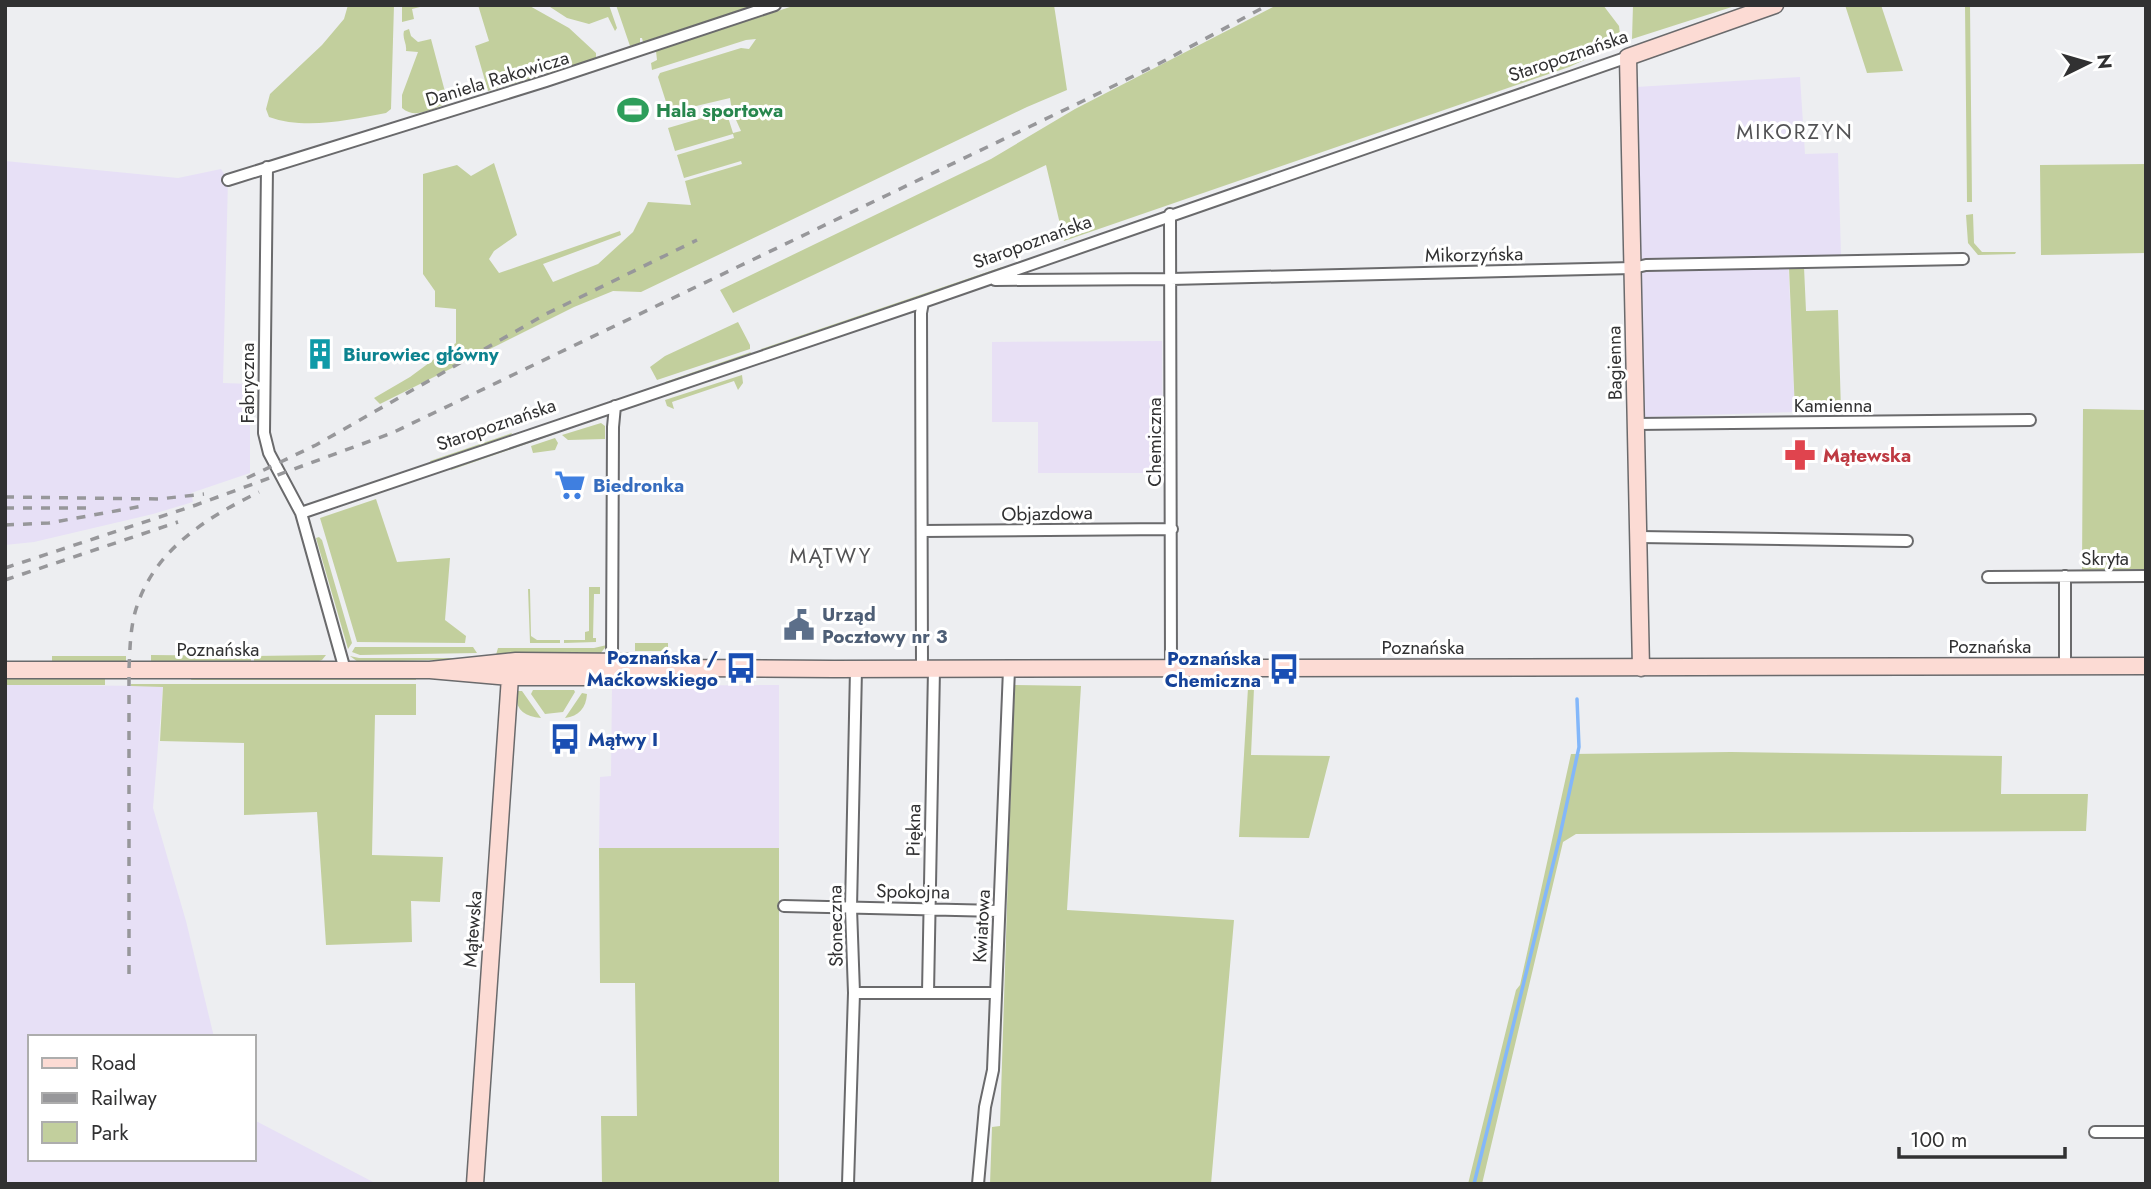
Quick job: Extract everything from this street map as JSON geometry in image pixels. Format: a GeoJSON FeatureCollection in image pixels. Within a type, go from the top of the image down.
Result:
{"type":"FeatureCollection","features":[{"type":"Feature","properties":{"kind":"main road","name":"Staropoznańska"},"geometry":{"type":"LineString","coordinates":[[1628,57],[1775,5]]}},
{"type":"Feature","properties":{"kind":"main road","name":"Bagienna"},"geometry":{"type":"LineString","coordinates":[[1628,57],[1641,668]]}},
{"type":"Feature","properties":{"kind":"main road","name":"Poznańska"},"geometry":{"type":"LineString","coordinates":[[430,670],[538,662],[612,669]]}},
{"type":"Feature","properties":{"kind":"main road"},"geometry":{"type":"LineString","coordinates":[[488,664],[500,667],[510,677],[538,662]]}},
{"type":"Feature","properties":{"kind":"main road","name":"Poznańska"},"geometry":{"type":"LineString","coordinates":[[5,670],[430,670],[510,677],[612,669],[701,668],[2146,666]]}},
{"type":"Feature","properties":{"kind":"main road","name":"Mątewska"},"geometry":{"type":"LineString","coordinates":[[475,1184],[510,677]]}},
{"type":"Feature","properties":{"kind":"street","name":"Daniela Rakowicza"},"geometry":{"type":"LineString","coordinates":[[228,180],[546,81],[775,5]]}},
{"type":"Feature","properties":{"kind":"street","name":"Staropoznańska"},"geometry":{"type":"LineString","coordinates":[[301,513],[923,302],[1628,57]]}},
{"type":"Feature","properties":{"kind":"street","name":"Fabryczna"},"geometry":{"type":"LineString","coordinates":[[267,167],[264,433],[269,453],[301,513],[345,670]]}},
{"type":"Feature","properties":{"kind":"street","name":"Chemiczna"},"geometry":{"type":"LineString","coordinates":[[1170,214],[1171,669]]}},
{"type":"Feature","properties":{"kind":"street","name":"Mikorzyńska"},"geometry":{"type":"LineString","coordinates":[[985,280],[1171,279],[1963,259]]}},
{"type":"Feature","properties":{"kind":"street"},"geometry":{"type":"LineString","coordinates":[[1033,263],[1036,280]]}},
{"type":"Feature","properties":{"kind":"street"},"geometry":{"type":"LineString","coordinates":[[923,302],[922,531],[928,668]]}},
{"type":"Feature","properties":{"kind":"street"},"geometry":{"type":"LineString","coordinates":[[612,669],[615,406]]}},
{"type":"Feature","properties":{"kind":"street","name":"Kamienna"},"geometry":{"type":"LineString","coordinates":[[1636,424],[2030,421]]}},
{"type":"Feature","properties":{"kind":"street","name":"Objazdowa"},"geometry":{"type":"LineString","coordinates":[[922,531],[1172,529]]}},
{"type":"Feature","properties":{"kind":"street"},"geometry":{"type":"LineString","coordinates":[[1639,537],[1907,541]]}},
{"type":"Feature","properties":{"kind":"street","name":"Skryta"},"geometry":{"type":"LineString","coordinates":[[2065,576],[2065,667]]}},
{"type":"Feature","properties":{"kind":"street","name":"Skryta"},"geometry":{"type":"LineString","coordinates":[[1989,578],[2146,576]]}},
{"type":"Feature","properties":{"kind":"street","name":"Piękna"},"geometry":{"type":"LineString","coordinates":[[928,668],[928,993]]}},
{"type":"Feature","properties":{"kind":"street","name":"Kwiatowa"},"geometry":{"type":"LineString","coordinates":[[978,1184],[985,1107],[993,1070],[1009,668]]}},
{"type":"Feature","properties":{"kind":"street","name":"Słoneczna"},"geometry":{"type":"LineString","coordinates":[[848,1184],[856,669]]}},
{"type":"Feature","properties":{"kind":"street","name":"Spokojna"},"geometry":{"type":"LineString","coordinates":[[784,906],[999,911]]}},
{"type":"Feature","properties":{"kind":"street"},"geometry":{"type":"LineString","coordinates":[[853,993],[995,993]]}},
{"type":"Feature","properties":{"kind":"street"},"geometry":{"type":"LineString","coordinates":[[2095,1132],[2146,1132]]}},
{"type":"Feature","properties":{"kind":"shaded area"},"geometry":{"type":"Polygon","coordinates":[[[1800,77],[1805,154],[1838,153],[1841,255],[1788,258],[1795,412],[1643,417],[1636,87],[1800,77]]]}},
{"type":"Feature","properties":{"kind":"shaded area"},"geometry":{"type":"Polygon","coordinates":[[[5,161],[178,178],[221,169],[228,180],[223,383],[252,384],[250,473],[191,493],[193,502],[153,514],[34,542],[5,545],[5,161]]]}},
{"type":"Feature","properties":{"kind":"shaded area"},"geometry":{"type":"Polygon","coordinates":[[[1162,341],[1163,473],[1038,473],[1038,422],[992,422],[992,342],[1162,341]]]}},
{"type":"Feature","properties":{"kind":"shaded area"},"geometry":{"type":"Polygon","coordinates":[[[5,685],[163,686],[153,808],[186,921],[214,1035],[28,1035],[28,1161],[256,1161],[256,1121],[377,1184],[5,1184],[5,685]]]}},
{"type":"Feature","properties":{"kind":"shaded area"},"geometry":{"type":"Polygon","coordinates":[[[779,685],[779,848],[599,848],[600,777],[611,776],[612,686],[779,685]]]}},
{"type":"Feature","properties":{"kind":"green space"},"geometry":{"type":"Polygon","coordinates":[[[348,5],[394,5],[391,109],[386,113],[312,123],[269,117],[266,109],[270,94],[322,45],[344,19],[348,5]]]}},
{"type":"Feature","properties":{"kind":"green space"},"geometry":{"type":"Polygon","coordinates":[[[402,5],[424,6],[412,9],[414,19],[402,22],[402,5]]]}},
{"type":"Feature","properties":{"kind":"green space"},"geometry":{"type":"Polygon","coordinates":[[[478,5],[528,5],[569,28],[596,53],[596,58],[547,74],[541,56],[537,57],[536,77],[488,91],[475,46],[489,41],[478,5]]]}},
{"type":"Feature","properties":{"kind":"green space"},"geometry":{"type":"Polygon","coordinates":[[[547,5],[609,5],[617,28],[615,31],[608,17],[589,24],[567,18],[547,5]]]}},
{"type":"Feature","properties":{"kind":"green space"},"geometry":{"type":"Polygon","coordinates":[[[616,5],[755,5],[643,42],[640,38],[640,43],[630,46],[616,5]]]}},
{"type":"Feature","properties":{"kind":"green space"},"geometry":{"type":"Polygon","coordinates":[[[796,5],[1054,5],[1067,90],[641,292],[613,291],[574,307],[380,404],[374,398],[410,377],[456,343],[456,309],[435,307],[435,291],[423,274],[423,174],[457,165],[471,176],[494,163],[517,235],[494,251],[489,259],[499,273],[620,231],[621,235],[543,264],[553,282],[598,264],[633,232],[648,202],[691,205],[685,181],[742,164],[741,161],[684,178],[677,155],[734,138],[733,134],[675,151],[668,128],[726,111],[733,133],[741,131],[732,111],[730,98],[675,111],[668,108],[658,77],[660,73],[741,48],[749,49],[756,39],[652,70],[651,63],[657,60],[656,51],[796,5]]]}},
{"type":"Feature","properties":{"kind":"green space"},"geometry":{"type":"Polygon","coordinates":[[[1277,5],[1603,5],[1619,26],[1621,43],[1569,67],[1064,241],[1046,165],[733,313],[720,290],[991,159],[1075,109],[1277,5]]]}},
{"type":"Feature","properties":{"kind":"green space"},"geometry":{"type":"Polygon","coordinates":[[[1633,5],[1738,5],[1632,39],[1633,5]]]}},
{"type":"Feature","properties":{"kind":"green space"},"geometry":{"type":"Polygon","coordinates":[[[1845,5],[1881,5],[1903,71],[1867,73],[1845,5]]]}},
{"type":"Feature","properties":{"kind":"green space"},"geometry":{"type":"Polygon","coordinates":[[[1965,5],[1970,5],[1972,202],[1967,202],[1965,5]]]}},
{"type":"Feature","properties":{"kind":"green space"},"geometry":{"type":"Polygon","coordinates":[[[409,29],[411,36],[418,42],[431,39],[448,103],[419,113],[402,108],[402,95],[418,52],[406,51],[404,31],[409,29]]]}},
{"type":"Feature","properties":{"kind":"green space"},"geometry":{"type":"Polygon","coordinates":[[[2146,164],[2146,253],[2041,255],[2040,165],[2146,164]]]}},
{"type":"Feature","properties":{"kind":"green space"},"geometry":{"type":"Polygon","coordinates":[[[1973,214],[1974,243],[1982,252],[2016,252],[2015,254],[1978,255],[1968,243],[1966,215],[1973,214]]]}},
{"type":"Feature","properties":{"kind":"green space"},"geometry":{"type":"Polygon","coordinates":[[[1002,267],[1000,270],[764,352],[761,349],[1002,267]]]}},
{"type":"Feature","properties":{"kind":"green space"},"geometry":{"type":"Polygon","coordinates":[[[1789,267],[1804,267],[1806,311],[1838,310],[1841,411],[1795,412],[1789,267]]]}},
{"type":"Feature","properties":{"kind":"green space"},"geometry":{"type":"Polygon","coordinates":[[[738,322],[750,349],[657,380],[650,367],[665,356],[738,322]]]}},
{"type":"Feature","properties":{"kind":"green space"},"geometry":{"type":"Polygon","coordinates":[[[751,352],[748,358],[666,385],[665,382],[751,352]]]}},
{"type":"Feature","properties":{"kind":"green space"},"geometry":{"type":"Polygon","coordinates":[[[742,375],[743,383],[738,390],[734,381],[672,402],[674,409],[667,406],[665,400],[742,375]]]}},
{"type":"Feature","properties":{"kind":"green space"},"geometry":{"type":"Polygon","coordinates":[[[2083,409],[2146,410],[2146,569],[2082,570],[2083,409]]]}},
{"type":"Feature","properties":{"kind":"green space"},"geometry":{"type":"Polygon","coordinates":[[[601,423],[605,426],[605,439],[568,440],[562,435],[601,423]]]}},
{"type":"Feature","properties":{"kind":"green space"},"geometry":{"type":"Polygon","coordinates":[[[512,433],[431,463],[430,461],[512,433]]]}},
{"type":"Feature","properties":{"kind":"green space"},"geometry":{"type":"Polygon","coordinates":[[[552,435],[451,470],[451,468],[552,435]]]}},
{"type":"Feature","properties":{"kind":"green space"},"geometry":{"type":"Polygon","coordinates":[[[555,438],[558,443],[555,450],[533,453],[531,446],[555,438]]]}},
{"type":"Feature","properties":{"kind":"green space"},"geometry":{"type":"Polygon","coordinates":[[[376,499],[397,562],[450,558],[445,620],[466,636],[465,643],[357,642],[320,518],[376,499]]]}},
{"type":"Feature","properties":{"kind":"green space"},"geometry":{"type":"Polygon","coordinates":[[[319,537],[352,643],[348,649],[316,538],[319,537]]]}},
{"type":"Feature","properties":{"kind":"green space"},"geometry":{"type":"Polygon","coordinates":[[[589,587],[600,587],[600,594],[594,594],[593,638],[596,638],[596,642],[564,643],[564,640],[585,640],[585,632],[589,631],[589,587]]]}},
{"type":"Feature","properties":{"kind":"green space"},"geometry":{"type":"Polygon","coordinates":[[[528,589],[531,636],[537,640],[560,640],[560,643],[530,643],[528,589]]]}},
{"type":"Feature","properties":{"kind":"green space"},"geometry":{"type":"Polygon","coordinates":[[[635,643],[668,643],[668,651],[635,651],[635,643]]]}},
{"type":"Feature","properties":{"kind":"green space"},"geometry":{"type":"Polygon","coordinates":[[[607,645],[600,654],[495,658],[498,648],[594,648],[607,645]]]}},
{"type":"Feature","properties":{"kind":"green space"},"geometry":{"type":"Polygon","coordinates":[[[355,647],[473,647],[477,653],[360,655],[352,652],[355,647]]]}},
{"type":"Feature","properties":{"kind":"green space"},"geometry":{"type":"Polygon","coordinates":[[[151,655],[251,656],[251,662],[151,661],[151,655]]]}},
{"type":"Feature","properties":{"kind":"green space"},"geometry":{"type":"Polygon","coordinates":[[[326,655],[316,662],[254,662],[254,656],[326,655]]]}},
{"type":"Feature","properties":{"kind":"green space"},"geometry":{"type":"Polygon","coordinates":[[[52,656],[126,656],[126,661],[52,661],[52,656]]]}},
{"type":"Feature","properties":{"kind":"green space"},"geometry":{"type":"Polygon","coordinates":[[[350,656],[480,656],[482,659],[358,662],[350,656]]]}},
{"type":"Feature","properties":{"kind":"green space"},"geometry":{"type":"Polygon","coordinates":[[[416,676],[416,680],[191,680],[192,677],[416,676]]]}},
{"type":"Feature","properties":{"kind":"green space"},"geometry":{"type":"Polygon","coordinates":[[[5,678],[105,678],[105,685],[5,685],[5,678]]]}},
{"type":"Feature","properties":{"kind":"green space"},"geometry":{"type":"Polygon","coordinates":[[[131,684],[416,684],[416,715],[375,715],[372,855],[443,857],[440,902],[411,901],[412,942],[326,945],[317,812],[244,815],[244,743],[160,741],[163,687],[131,684]]]}},
{"type":"Feature","properties":{"kind":"green space"},"geometry":{"type":"Polygon","coordinates":[[[1014,685],[1081,686],[1067,910],[1234,920],[1211,1184],[990,1184],[992,1127],[1000,1126],[1014,685]]]}},
{"type":"Feature","properties":{"kind":"green space"},"geometry":{"type":"Polygon","coordinates":[[[1248,688],[1254,688],[1251,755],[1330,756],[1309,838],[1239,837],[1248,688]]]}},
{"type":"Feature","properties":{"kind":"green space"},"geometry":{"type":"Polygon","coordinates":[[[533,690],[575,692],[563,712],[545,714],[531,694],[533,690]]]}},
{"type":"Feature","properties":{"kind":"green space"},"geometry":{"type":"Polygon","coordinates":[[[517,691],[522,691],[541,718],[529,716],[521,710],[517,702],[517,691]]]}},
{"type":"Feature","properties":{"kind":"green space"},"geometry":{"type":"Polygon","coordinates":[[[582,693],[587,694],[583,707],[578,713],[565,718],[582,693]]]}},
{"type":"Feature","properties":{"kind":"green space"},"geometry":{"type":"Polygon","coordinates":[[[1731,752],[2002,756],[2001,794],[2088,794],[2086,831],[1576,834],[1563,842],[1482,1184],[1468,1184],[1516,990],[1520,985],[1571,754],[1731,752]]]}},
{"type":"Feature","properties":{"kind":"green space"},"geometry":{"type":"Polygon","coordinates":[[[599,848],[779,848],[779,1184],[602,1184],[601,1116],[637,1116],[635,983],[600,983],[599,848]]]}},
{"type":"Feature","properties":{"kind":"waterway"},"geometry":{"type":"LineString","coordinates":[[1474,1184],[1559,840],[1579,747],[1577,699]]}},
{"type":"Feature","properties":{"kind":"railway"},"geometry":{"type":"LineString","coordinates":[[5,568],[196,505],[392,433],[1083,101],[1268,5]]}},
{"type":"Feature","properties":{"kind":"railway"},"geometry":{"type":"LineString","coordinates":[[247,478],[316,445],[546,314],[697,240]]}},
{"type":"Feature","properties":{"kind":"railway"},"geometry":{"type":"LineString","coordinates":[[129,974],[129,669],[131,632],[136,609],[155,569],[184,538],[220,513],[259,492]]}},
{"type":"Feature","properties":{"kind":"railway"},"geometry":{"type":"LineString","coordinates":[[5,497],[159,499],[204,494]]}},
{"type":"Feature","properties":{"kind":"railway"},"geometry":{"type":"LineString","coordinates":[[5,525],[49,523],[143,506]]}},
{"type":"Feature","properties":{"kind":"railway"},"geometry":{"type":"LineString","coordinates":[[5,508],[93,508]]}},
{"type":"Feature","properties":{"kind":"railway"},"geometry":{"type":"LineString","coordinates":[[5,580],[178,522]]}},
{"type":"Feature","properties":{"kind":"place","name":"Hala sportowa"},"geometry":{"type":"Point","coordinates":[633,110]}},
{"type":"Feature","properties":{"kind":"place","name":"Biurowiec główny"},"geometry":{"type":"Point","coordinates":[320,354]}},
{"type":"Feature","properties":{"kind":"place","name":"Mątewska"},"geometry":{"type":"Point","coordinates":[1800,455]}},
{"type":"Feature","properties":{"kind":"place","name":"Biedronka"},"geometry":{"type":"Point","coordinates":[570,485]}},
{"type":"Feature","properties":{"kind":"place","name":"Urząd Pocztowy nr 3"},"geometry":{"type":"Point","coordinates":[799,625]}},
{"type":"Feature","properties":{"kind":"place","name":"Poznańska / Maćkowskiego"},"geometry":{"type":"Point","coordinates":[741,668]}},
{"type":"Feature","properties":{"kind":"place","name":"Poznańska Chemiczna"},"geometry":{"type":"Point","coordinates":[1284,669]}},
{"type":"Feature","properties":{"kind":"place","name":"Mątwy I"},"geometry":{"type":"Point","coordinates":[565,739]}},
{"type":"Feature","properties":{"kind":"district","name":"MIKORZYN"},"geometry":{"type":"Point","coordinates":[1795,132]}},
{"type":"Feature","properties":{"kind":"district","name":"MĄTWY"},"geometry":{"type":"Point","coordinates":[831,556]}}]}
